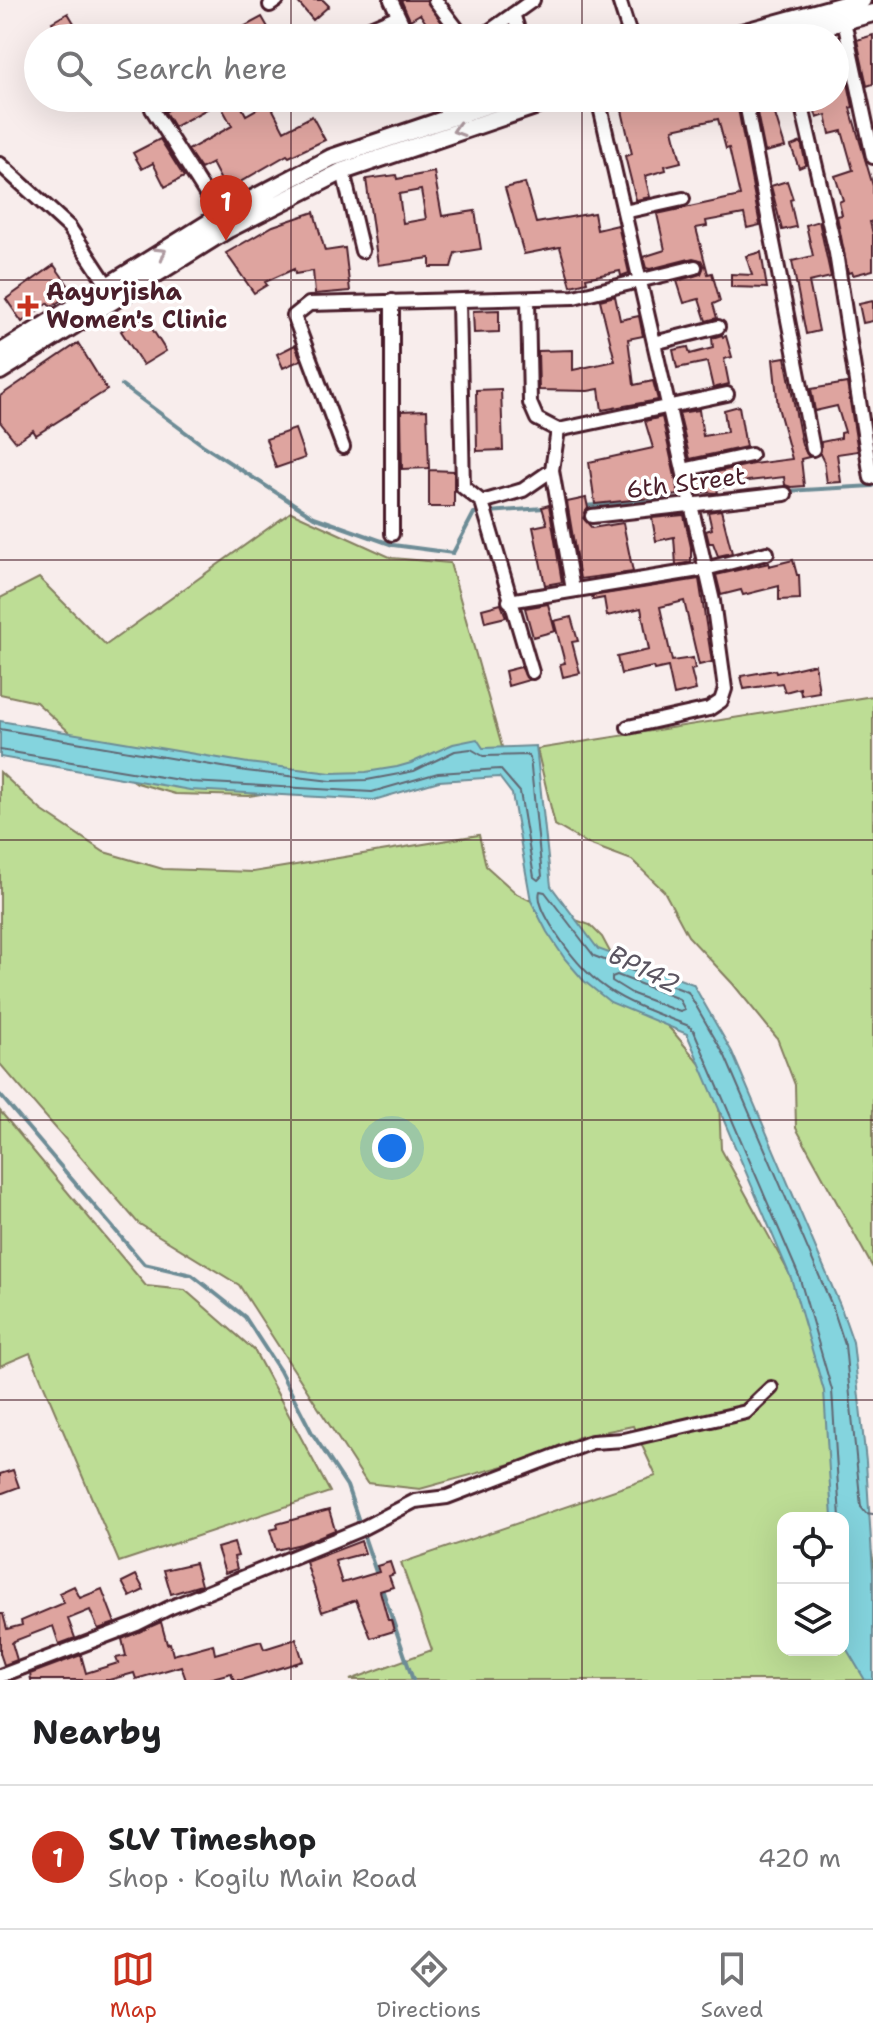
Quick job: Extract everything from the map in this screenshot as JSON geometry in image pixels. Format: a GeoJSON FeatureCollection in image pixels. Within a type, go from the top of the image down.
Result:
{"type":"FeatureCollection","features":[{"type":"Feature","properties":{"kind":"main road"},"geometry":{"type":"LineString","coordinates":[[774,24],[862,0]]}},
{"type":"Feature","properties":{"kind":"main road"},"geometry":{"type":"LineString","coordinates":[[833,24],[873,13]]}},
{"type":"Feature","properties":{"kind":"main road"},"geometry":{"type":"LineString","coordinates":[[0,371],[220,216],[331,158],[462,112]]}},
{"type":"Feature","properties":{"kind":"main road"},"geometry":{"type":"LineString","coordinates":[[0,353],[108,286],[131,280],[343,171],[517,112]]}},
{"type":"Feature","properties":{"kind":"street"},"geometry":{"type":"LineString","coordinates":[[391,0],[402,24]]}},
{"type":"Feature","properties":{"kind":"street"},"geometry":{"type":"LineString","coordinates":[[435,0],[453,24]]}},
{"type":"Feature","properties":{"kind":"street"},"geometry":{"type":"LineString","coordinates":[[499,24],[533,0]]}},
{"type":"Feature","properties":{"kind":"street"},"geometry":{"type":"LineString","coordinates":[[620,0],[627,24]]}},
{"type":"Feature","properties":{"kind":"street"},"geometry":{"type":"LineString","coordinates":[[513,14],[516,24]]}},
{"type":"Feature","properties":{"kind":"street"},"geometry":{"type":"LineString","coordinates":[[379,24],[398,16]]}},
{"type":"Feature","properties":{"kind":"street"},"geometry":{"type":"LineString","coordinates":[[849,44],[873,157]]}},
{"type":"Feature","properties":{"kind":"street"},"geometry":{"type":"LineString","coordinates":[[154,112],[220,216]]}},
{"type":"Feature","properties":{"kind":"street"},"geometry":{"type":"LineString","coordinates":[[446,112],[449,117]]}},
{"type":"Feature","properties":{"kind":"street"},"geometry":{"type":"LineString","coordinates":[[601,112],[713,601],[725,689],[721,701],[696,714],[628,727]]}},
{"type":"Feature","properties":{"kind":"street"},"geometry":{"type":"LineString","coordinates":[[748,112],[813,449]]}},
{"type":"Feature","properties":{"kind":"street"},"geometry":{"type":"LineString","coordinates":[[803,112],[836,253],[871,478]]}},
{"type":"Feature","properties":{"kind":"street"},"geometry":{"type":"LineString","coordinates":[[0,164],[69,227],[108,286]]}},
{"type":"Feature","properties":{"kind":"street"},"geometry":{"type":"LineString","coordinates":[[343,171],[362,251]]}},
{"type":"Feature","properties":{"kind":"street"},"geometry":{"type":"LineString","coordinates":[[624,212],[683,199]]}},
{"type":"Feature","properties":{"kind":"street"},"geometry":{"type":"LineString","coordinates":[[343,447],[294,316],[309,304],[574,297],[695,267]]}},
{"type":"Feature","properties":{"kind":"street"},"geometry":{"type":"LineString","coordinates":[[528,299],[530,403],[537,419],[558,430],[727,394]]}},
{"type":"Feature","properties":{"kind":"street"},"geometry":{"type":"LineString","coordinates":[[392,301],[392,534]]}},
{"type":"Feature","properties":{"kind":"street"},"geometry":{"type":"LineString","coordinates":[[459,302],[463,487],[482,502],[532,672]]}},
{"type":"Feature","properties":{"kind":"street"},"geometry":{"type":"LineString","coordinates":[[654,343],[718,327]]}},
{"type":"Feature","properties":{"kind":"street"},"geometry":{"type":"LineString","coordinates":[[558,430],[552,470],[573,590]]}},
{"type":"Feature","properties":{"kind":"street"},"geometry":{"type":"LineString","coordinates":[[683,470],[751,455]]}},
{"type":"Feature","properties":{"kind":"street"},"geometry":{"type":"LineString","coordinates":[[482,502],[523,490],[552,470]]}},
{"type":"Feature","properties":{"kind":"street","name":"6th Street"},"geometry":{"type":"LineString","coordinates":[[592,516],[785,494]]}},
{"type":"Feature","properties":{"kind":"street"},"geometry":{"type":"LineString","coordinates":[[509,601],[705,569],[767,553]]}},
{"type":"Feature","properties":{"kind":"street"},"geometry":{"type":"LineString","coordinates":[[0,1676],[137,1624],[359,1530],[415,1501],[447,1497],[592,1442],[624,1440],[746,1412],[771,1388]]}},
{"type":"Feature","properties":{"kind":"green space"},"geometry":{"type":"Polygon","coordinates":[[[291,512],[392,558],[450,563],[504,754],[249,796],[175,794],[137,783],[89,750],[36,702],[0,694],[0,598],[39,578],[106,645],[291,512]]]}},
{"type":"Feature","properties":{"kind":"green space"},"geometry":{"type":"Polygon","coordinates":[[[873,696],[873,1268],[796,1128],[795,1085],[777,1038],[688,936],[664,891],[632,860],[586,843],[555,825],[537,749],[873,696]]]}},
{"type":"Feature","properties":{"kind":"green space"},"geometry":{"type":"Polygon","coordinates":[[[0,772],[41,810],[104,852],[163,869],[253,872],[479,835],[486,866],[517,894],[590,925],[602,937],[626,982],[710,1076],[719,1101],[721,1149],[815,1320],[873,1558],[873,1680],[350,1680],[432,1650],[401,1563],[656,1476],[633,1426],[579,1437],[529,1459],[420,1489],[367,1483],[239,1285],[138,1223],[0,1064],[0,772]]]}},
{"type":"Feature","properties":{"kind":"green space"},"geometry":{"type":"Polygon","coordinates":[[[0,1111],[146,1286],[185,1290],[254,1350],[330,1492],[119,1562],[30,1353],[0,1366],[0,1111]]]}},
{"type":"Feature","properties":{"kind":"water","name":"BP142"},"geometry":{"type":"Polygon","coordinates":[[[0,721],[248,763],[331,773],[397,767],[453,744],[477,739],[483,748],[536,746],[551,886],[598,949],[693,984],[732,1052],[840,1305],[853,1342],[866,1462],[873,1573],[873,1680],[865,1680],[849,1653],[849,1512],[832,1512],[824,1391],[791,1278],[687,1034],[610,1002],[584,981],[547,932],[531,901],[512,794],[499,777],[439,781],[374,800],[190,790],[0,757],[0,721]]]}},
{"type":"Feature","properties":{"kind":"building"},"geometry":{"type":"Polygon","coordinates":[[[296,0],[323,0],[329,6],[313,20],[296,0]]]}},
{"type":"Feature","properties":{"kind":"building"},"geometry":{"type":"Polygon","coordinates":[[[401,0],[426,0],[443,24],[427,24],[420,14],[410,20],[401,0]]]}},
{"type":"Feature","properties":{"kind":"building"},"geometry":{"type":"Polygon","coordinates":[[[68,13],[75,24],[53,24],[68,13]]]}},
{"type":"Feature","properties":{"kind":"building"},"geometry":{"type":"Polygon","coordinates":[[[262,17],[266,24],[249,24],[262,17]]]}},
{"type":"Feature","properties":{"kind":"building"},"geometry":{"type":"Polygon","coordinates":[[[873,35],[873,84],[867,86],[857,40],[873,35]]]}},
{"type":"Feature","properties":{"kind":"building"},"geometry":{"type":"Polygon","coordinates":[[[849,88],[853,107],[850,108],[873,186],[873,221],[870,222],[873,270],[853,275],[852,272],[848,273],[837,216],[842,215],[839,202],[843,200],[835,176],[853,170],[842,131],[830,134],[826,115],[817,118],[815,112],[849,112],[849,88]]]}},
{"type":"Feature","properties":{"kind":"building"},"geometry":{"type":"Polygon","coordinates":[[[165,112],[201,112],[174,127],[165,112]]]}},
{"type":"Feature","properties":{"kind":"building"},"geometry":{"type":"Polygon","coordinates":[[[224,112],[244,112],[246,115],[251,112],[274,112],[284,131],[312,116],[325,140],[289,157],[287,155],[226,190],[212,163],[201,169],[188,150],[232,126],[224,112]]]}},
{"type":"Feature","properties":{"kind":"building"},"geometry":{"type":"Polygon","coordinates":[[[622,112],[739,112],[760,225],[747,228],[744,214],[706,221],[707,226],[696,228],[708,274],[712,273],[720,301],[713,304],[717,318],[706,321],[699,299],[684,303],[677,281],[701,274],[704,266],[701,260],[693,258],[650,269],[646,268],[643,257],[665,250],[657,214],[740,196],[729,148],[726,149],[718,119],[673,129],[681,162],[645,176],[650,197],[636,200],[625,156],[632,154],[622,112]]]}},
{"type":"Feature","properties":{"kind":"building"},"geometry":{"type":"Polygon","coordinates":[[[757,112],[774,112],[785,147],[765,152],[757,112]]]}},
{"type":"Feature","properties":{"kind":"building"},"geometry":{"type":"Polygon","coordinates":[[[160,139],[184,177],[165,187],[153,163],[142,169],[133,153],[160,139]]]}},
{"type":"Feature","properties":{"kind":"building"},"geometry":{"type":"Polygon","coordinates":[[[801,142],[806,165],[799,168],[791,146],[801,142]]]}},
{"type":"Feature","properties":{"kind":"building"},"geometry":{"type":"Polygon","coordinates":[[[434,172],[442,216],[475,211],[481,249],[455,253],[451,267],[430,267],[430,258],[378,265],[366,179],[396,175],[397,179],[434,172]],[[421,190],[399,194],[403,223],[426,219],[421,190]]]}},
{"type":"Feature","properties":{"kind":"building"},"geometry":{"type":"Polygon","coordinates":[[[787,181],[793,199],[790,200],[796,227],[782,230],[771,186],[787,181]]]}},
{"type":"Feature","properties":{"kind":"building"},"geometry":{"type":"Polygon","coordinates":[[[525,183],[536,223],[594,213],[597,230],[618,225],[629,273],[621,276],[620,271],[586,278],[587,282],[571,286],[560,247],[524,254],[505,188],[525,183]]]}},
{"type":"Feature","properties":{"kind":"building"},"geometry":{"type":"Polygon","coordinates":[[[314,212],[325,251],[345,248],[350,291],[315,294],[313,271],[295,274],[294,269],[265,282],[267,285],[254,293],[226,253],[273,226],[314,212]]]}},
{"type":"Feature","properties":{"kind":"building"},"geometry":{"type":"Polygon","coordinates":[[[819,221],[831,277],[809,282],[819,331],[806,334],[792,261],[813,256],[806,225],[819,221]]]}},
{"type":"Feature","properties":{"kind":"building"},"geometry":{"type":"Polygon","coordinates":[[[761,252],[767,288],[731,287],[731,274],[752,275],[746,256],[761,252]]]}},
{"type":"Feature","properties":{"kind":"building"},"geometry":{"type":"Polygon","coordinates":[[[54,265],[73,292],[51,307],[48,303],[22,322],[6,299],[54,265]]]}},
{"type":"Feature","properties":{"kind":"building"},"geometry":{"type":"Polygon","coordinates":[[[615,296],[620,320],[639,316],[643,336],[628,339],[634,385],[653,381],[658,400],[602,410],[599,389],[539,390],[538,351],[573,350],[573,370],[615,361],[600,300],[615,296]]]}},
{"type":"Feature","properties":{"kind":"building"},"geometry":{"type":"Polygon","coordinates":[[[873,301],[873,321],[863,323],[859,304],[873,301]]]}},
{"type":"Feature","properties":{"kind":"building"},"geometry":{"type":"Polygon","coordinates":[[[499,310],[499,332],[474,333],[473,311],[499,310]]]}},
{"type":"Feature","properties":{"kind":"building"},"geometry":{"type":"Polygon","coordinates":[[[144,316],[166,351],[143,365],[121,331],[144,316]]]}},
{"type":"Feature","properties":{"kind":"building"},"geometry":{"type":"Polygon","coordinates":[[[726,336],[732,357],[724,359],[729,384],[713,388],[707,362],[677,368],[673,350],[688,347],[690,354],[713,348],[712,338],[726,336]]]}},
{"type":"Feature","properties":{"kind":"building"},"geometry":{"type":"Polygon","coordinates":[[[78,343],[107,390],[36,435],[33,430],[16,442],[0,422],[0,396],[78,343]]]}},
{"type":"Feature","properties":{"kind":"building"},"geometry":{"type":"Polygon","coordinates":[[[295,345],[301,360],[283,368],[277,354],[295,345]]]}},
{"type":"Feature","properties":{"kind":"building"},"geometry":{"type":"Polygon","coordinates":[[[785,357],[802,445],[809,457],[801,459],[804,486],[785,485],[784,477],[748,481],[717,489],[718,493],[697,492],[694,477],[792,459],[778,407],[773,359],[785,357]]]}},
{"type":"Feature","properties":{"kind":"building"},"geometry":{"type":"Polygon","coordinates":[[[847,383],[858,451],[837,454],[841,482],[827,483],[820,454],[821,442],[841,438],[841,433],[845,432],[837,406],[815,411],[811,389],[847,383]]]}},
{"type":"Feature","properties":{"kind":"building"},"geometry":{"type":"Polygon","coordinates":[[[501,389],[503,450],[477,451],[476,390],[501,389]]]}},
{"type":"Feature","properties":{"kind":"building"},"geometry":{"type":"Polygon","coordinates":[[[739,406],[746,447],[690,459],[679,413],[699,410],[703,436],[727,432],[724,410],[739,406]]]}},
{"type":"Feature","properties":{"kind":"building"},"geometry":{"type":"Polygon","coordinates":[[[427,410],[429,468],[402,469],[401,411],[427,410]]]}},
{"type":"Feature","properties":{"kind":"building"},"geometry":{"type":"Polygon","coordinates":[[[662,417],[679,495],[595,504],[589,462],[653,448],[645,421],[662,417]]]}},
{"type":"Feature","properties":{"kind":"building"},"geometry":{"type":"Polygon","coordinates":[[[295,429],[305,458],[276,468],[266,439],[295,429]]]}},
{"type":"Feature","properties":{"kind":"building"},"geometry":{"type":"Polygon","coordinates":[[[429,470],[454,471],[454,507],[429,507],[429,470]]]}},
{"type":"Feature","properties":{"kind":"building"},"geometry":{"type":"Polygon","coordinates":[[[586,498],[588,508],[583,518],[592,528],[623,523],[633,572],[580,579],[567,502],[586,498]]]}},
{"type":"Feature","properties":{"kind":"building"},"geometry":{"type":"Polygon","coordinates":[[[549,505],[562,582],[545,585],[533,527],[547,524],[542,507],[549,505]]]}},
{"type":"Feature","properties":{"kind":"building"},"geometry":{"type":"Polygon","coordinates":[[[721,510],[732,553],[718,556],[713,543],[709,543],[706,531],[712,529],[708,512],[721,510]]]}},
{"type":"Feature","properties":{"kind":"building"},"geometry":{"type":"Polygon","coordinates":[[[684,515],[691,562],[676,565],[674,537],[656,541],[652,518],[684,515]]]}},
{"type":"Feature","properties":{"kind":"building"},"geometry":{"type":"Polygon","coordinates":[[[793,560],[799,575],[800,599],[779,600],[779,586],[743,595],[741,590],[721,595],[716,575],[793,560]]]}},
{"type":"Feature","properties":{"kind":"building"},"geometry":{"type":"Polygon","coordinates":[[[699,579],[712,662],[699,665],[684,601],[660,607],[672,661],[693,658],[695,669],[691,670],[696,690],[674,695],[668,667],[621,674],[617,657],[649,650],[641,608],[607,616],[604,598],[593,600],[592,596],[699,579]]]}},
{"type":"Feature","properties":{"kind":"building"},"geometry":{"type":"Polygon","coordinates":[[[501,604],[506,617],[485,622],[482,609],[501,604]]]}},
{"type":"Feature","properties":{"kind":"building"},"geometry":{"type":"Polygon","coordinates":[[[548,604],[555,631],[533,637],[525,608],[548,604]]]}},
{"type":"Feature","properties":{"kind":"building"},"geometry":{"type":"Polygon","coordinates":[[[571,617],[578,641],[572,642],[580,673],[563,677],[560,664],[565,663],[554,621],[571,617]]]}},
{"type":"Feature","properties":{"kind":"building"},"geometry":{"type":"Polygon","coordinates":[[[815,664],[819,692],[801,695],[800,688],[785,692],[782,683],[744,689],[741,676],[775,670],[776,673],[815,664]]]}},
{"type":"Feature","properties":{"kind":"building"},"geometry":{"type":"Polygon","coordinates":[[[521,667],[529,680],[508,686],[505,671],[521,667]]]}},
{"type":"Feature","properties":{"kind":"building"},"geometry":{"type":"Polygon","coordinates":[[[13,1470],[19,1487],[0,1494],[0,1474],[13,1470]]]}},
{"type":"Feature","properties":{"kind":"building"},"geometry":{"type":"Polygon","coordinates":[[[329,1510],[335,1530],[276,1550],[270,1530],[278,1528],[277,1524],[329,1510]]]}},
{"type":"Feature","properties":{"kind":"building"},"geometry":{"type":"Polygon","coordinates":[[[361,1541],[365,1553],[335,1561],[342,1583],[379,1572],[377,1566],[390,1562],[394,1574],[389,1576],[393,1587],[380,1591],[394,1631],[371,1638],[356,1600],[322,1612],[306,1562],[361,1541]]]}},
{"type":"Feature","properties":{"kind":"building"},"geometry":{"type":"Polygon","coordinates":[[[234,1543],[238,1556],[234,1557],[237,1569],[225,1573],[217,1548],[234,1543]]]}},
{"type":"Feature","properties":{"kind":"building"},"geometry":{"type":"Polygon","coordinates":[[[195,1563],[201,1585],[171,1594],[164,1570],[195,1563]]]}},
{"type":"Feature","properties":{"kind":"building"},"geometry":{"type":"Polygon","coordinates":[[[136,1575],[144,1590],[130,1597],[122,1582],[136,1575]]]}},
{"type":"Feature","properties":{"kind":"building"},"geometry":{"type":"Polygon","coordinates":[[[74,1586],[80,1598],[102,1589],[115,1623],[98,1629],[90,1610],[68,1619],[75,1638],[59,1644],[53,1626],[14,1641],[17,1660],[4,1665],[0,1653],[0,1614],[3,1614],[7,1629],[22,1625],[21,1621],[64,1603],[59,1593],[74,1586]]]}},
{"type":"Feature","properties":{"kind":"building"},"geometry":{"type":"Polygon","coordinates":[[[161,1622],[173,1655],[213,1644],[215,1654],[261,1641],[264,1649],[296,1639],[303,1661],[241,1680],[234,1680],[231,1673],[205,1680],[186,1680],[181,1666],[136,1679],[134,1673],[109,1680],[31,1680],[30,1674],[81,1655],[86,1673],[118,1663],[116,1658],[126,1656],[122,1639],[161,1622]]]}},
{"type":"Feature","properties":{"kind":"waterway"},"geometry":{"type":"LineString","coordinates":[[122,385],[204,446],[314,517],[393,545],[453,553],[474,513],[558,507]]}},
{"type":"Feature","properties":{"kind":"waterway"},"geometry":{"type":"LineString","coordinates":[[786,491],[873,486]]}},
{"type":"Feature","properties":{"kind":"waterway"},"geometry":{"type":"LineString","coordinates":[[583,506],[710,497]]}},
{"type":"Feature","properties":{"kind":"waterway"},"geometry":{"type":"LineString","coordinates":[[0,1095],[144,1264],[192,1275],[245,1317],[280,1371],[312,1433],[347,1486],[378,1578]]}},
{"type":"Feature","properties":{"kind":"waterway"},"geometry":{"type":"LineString","coordinates":[[381,1586],[413,1680]]}},
{"type":"Feature","properties":{"kind":"place","name":"SLV Timeshop"},"geometry":{"type":"Point","coordinates":[226,241]}},
{"type":"Feature","properties":{"kind":"place","name":"Aayurjisha Women's Clinic"},"geometry":{"type":"Point","coordinates":[28,306]}}]}
